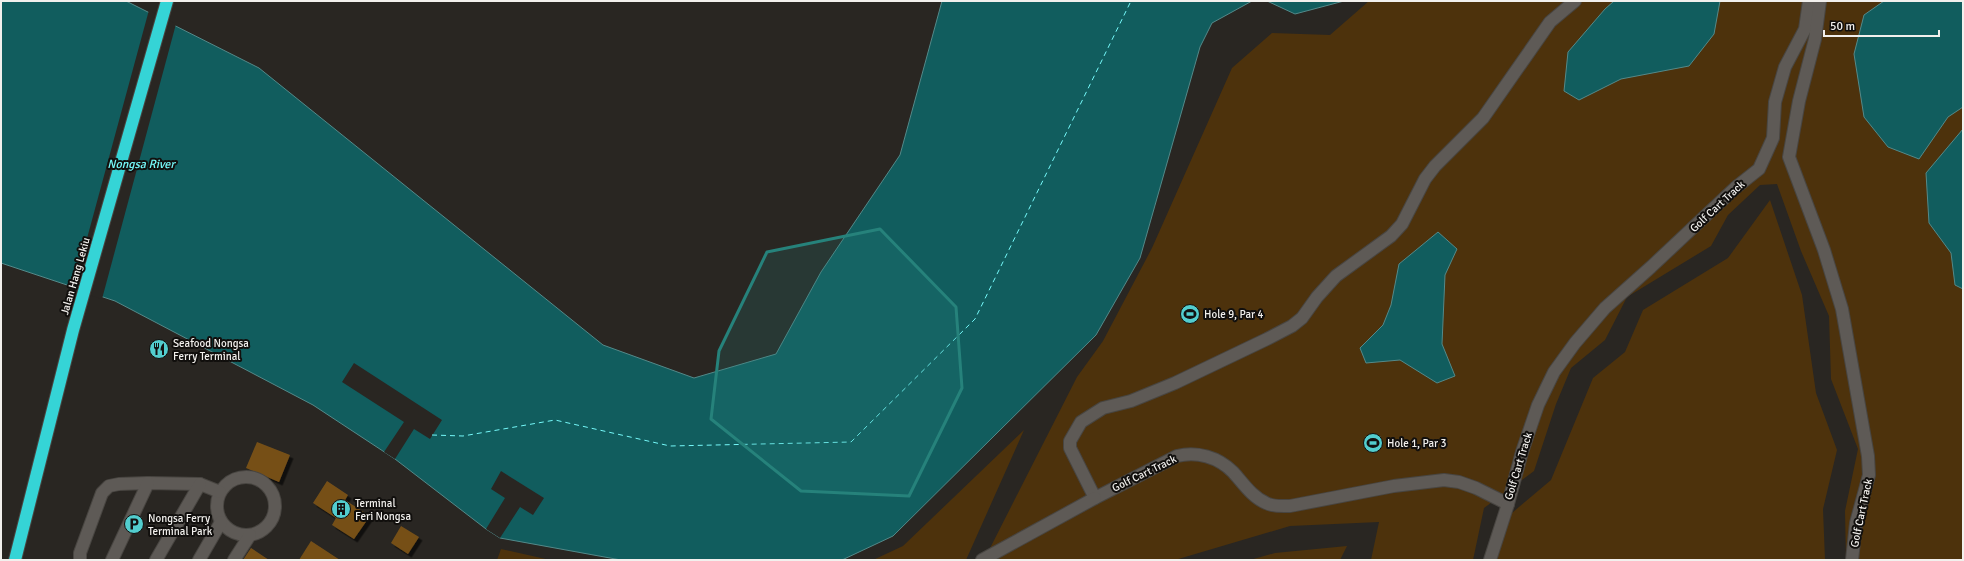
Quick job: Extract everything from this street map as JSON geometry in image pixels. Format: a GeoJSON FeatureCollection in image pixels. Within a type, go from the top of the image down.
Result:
{"type":"FeatureCollection","features":[{"type":"Feature","properties":{"kind":"highway","name":"Jalan Hang Lekiu"},"geometry":{"type":"LineString","coordinates":[[15,560],[73,330],[167,1]]}},
{"type":"Feature","properties":{"kind":"lane"},"geometry":{"type":"LineString","coordinates":[[1095,498],[1070,448],[1070,441],[1081,422],[1103,408],[1131,400],[1175,383],[1280,332],[1302,318],[1317,297],[1336,276],[1391,236],[1402,224],[1425,179],[1435,166],[1483,118],[1550,22],[1575,1]]}},
{"type":"Feature","properties":{"kind":"lane","name":"Golf Cart Track"},"geometry":{"type":"LineString","coordinates":[[982,560],[1095,498],[1177,456],[1187,454],[1210,457],[1231,470],[1253,495],[1266,504],[1277,506],[1290,506],[1394,486],[1444,480],[1459,482],[1476,488],[1508,504],[1522,452],[1538,405],[1554,372],[1575,343],[1604,308],[1651,268],[1735,188],[1759,169],[1773,138],[1775,102],[1785,67],[1805,29],[1809,1]]}},
{"type":"Feature","properties":{"kind":"lane","name":"Golf Cart Track"},"geometry":{"type":"LineString","coordinates":[[1820,1],[1815,38],[1799,100],[1789,157],[1824,250],[1842,309],[1868,456],[1870,475],[1856,523],[1852,560]]}},
{"type":"Feature","properties":{"kind":"lane"},"geometry":{"type":"LineString","coordinates":[[239,478],[251,478],[261,482],[270,490],[274,501],[274,513],[269,523],[261,531],[250,535],[239,534],[229,530],[221,522],[217,507],[220,492],[228,483],[239,478]]}},
{"type":"Feature","properties":{"kind":"lane"},"geometry":{"type":"LineString","coordinates":[[112,560],[148,483]]}},
{"type":"Feature","properties":{"kind":"lane"},"geometry":{"type":"LineString","coordinates":[[80,560],[80,553],[102,493],[106,489],[119,484],[200,484],[220,492]]}},
{"type":"Feature","properties":{"kind":"lane"},"geometry":{"type":"LineString","coordinates":[[156,560],[200,484]]}},
{"type":"Feature","properties":{"kind":"lane"},"geometry":{"type":"LineString","coordinates":[[1490,560],[1508,504]]}},
{"type":"Feature","properties":{"kind":"lane"},"geometry":{"type":"LineString","coordinates":[[199,560],[221,522]]}},
{"type":"Feature","properties":{"kind":"lane"},"geometry":{"type":"LineString","coordinates":[[234,560],[250,535]]}},
{"type":"Feature","properties":{"kind":"highlighted area"},"geometry":{"type":"Polygon","coordinates":[[[880,229],[956,307],[962,388],[909,496],[801,491],[711,419],[719,351],[767,252],[880,229]]]}},
{"type":"Feature","properties":{"kind":"shaded area"},"geometry":{"type":"Polygon","coordinates":[[[1369,1],[1963,1],[1963,560],[1846,560],[1845,511],[1858,449],[1831,379],[1829,316],[1801,251],[1777,184],[1760,185],[1728,215],[1711,246],[1627,297],[1605,340],[1571,368],[1556,404],[1534,471],[1484,508],[1473,560],[1371,560],[1379,522],[1290,526],[1175,560],[984,560],[1077,377],[1103,341],[1152,248],[1232,68],[1272,33],[1330,35],[1369,1]]]}},
{"type":"Feature","properties":{"kind":"shaded area"},"geometry":{"type":"Polygon","coordinates":[[[1770,200],[1802,295],[1816,393],[1837,450],[1823,509],[1825,560],[1495,560],[1506,518],[1551,480],[1593,378],[1625,352],[1643,310],[1728,258],[1770,200]]]}},
{"type":"Feature","properties":{"kind":"shaded area"},"geometry":{"type":"Polygon","coordinates":[[[1024,430],[966,560],[873,560],[903,546],[1024,430]]]}},
{"type":"Feature","properties":{"kind":"shaded area"},"geometry":{"type":"Polygon","coordinates":[[[1347,546],[1340,560],[1250,560],[1275,553],[1347,546]]]}},
{"type":"Feature","properties":{"kind":"shaded area"},"geometry":{"type":"Polygon","coordinates":[[[501,549],[550,560],[497,560],[501,549]]]}},
{"type":"Feature","properties":{"kind":"water","name":"Nongsa River"},"geometry":{"type":"Polygon","coordinates":[[[1,1],[126,1],[259,68],[603,345],[694,378],[776,354],[821,272],[900,155],[942,1],[1252,1],[1212,23],[1200,47],[1140,258],[1096,335],[893,536],[842,560],[621,560],[500,538],[486,529],[395,459],[313,405],[115,301],[1,263],[1,1]]]}},
{"type":"Feature","properties":{"kind":"water"},"geometry":{"type":"Polygon","coordinates":[[[1267,1],[1344,1],[1295,14],[1267,1]]]}},
{"type":"Feature","properties":{"kind":"water"},"geometry":{"type":"Polygon","coordinates":[[[1614,1],[1720,1],[1714,34],[1689,66],[1621,79],[1579,100],[1564,91],[1568,52],[1605,9],[1614,1]]]}},
{"type":"Feature","properties":{"kind":"water"},"geometry":{"type":"Polygon","coordinates":[[[1884,1],[1963,1],[1963,107],[1948,117],[1919,159],[1888,147],[1864,117],[1854,54],[1864,15],[1884,1]]]}},
{"type":"Feature","properties":{"kind":"water"},"geometry":{"type":"Polygon","coordinates":[[[1963,129],[1963,289],[1955,285],[1951,253],[1929,223],[1926,173],[1963,129]]]}},
{"type":"Feature","properties":{"kind":"water"},"geometry":{"type":"Polygon","coordinates":[[[1438,232],[1457,249],[1445,275],[1442,344],[1455,376],[1437,383],[1400,360],[1366,363],[1360,348],[1383,325],[1391,305],[1399,264],[1438,232]]]}},
{"type":"Feature","properties":{"kind":"pier"},"geometry":{"type":"Polygon","coordinates":[[[149,10],[176,24],[102,299],[73,290],[149,10]]]}},
{"type":"Feature","properties":{"kind":"pier"},"geometry":{"type":"Polygon","coordinates":[[[354,363],[442,420],[430,439],[414,429],[395,459],[384,452],[404,422],[342,382],[354,363]]]}},
{"type":"Feature","properties":{"kind":"pier"},"geometry":{"type":"Polygon","coordinates":[[[501,471],[544,498],[533,515],[520,507],[500,538],[486,529],[505,498],[491,489],[501,471]]]}},
{"type":"Feature","properties":{"kind":"building"},"geometry":{"type":"Polygon","coordinates":[[[257,442],[290,455],[279,482],[246,468],[257,442]]]}},
{"type":"Feature","properties":{"kind":"building","name":"Terminal Feri Nongsa"},"geometry":{"type":"Polygon","coordinates":[[[327,481],[348,495],[345,500],[370,516],[354,539],[332,525],[336,518],[313,503],[327,481]]]}},
{"type":"Feature","properties":{"kind":"building","name":"Terminal Feri Nongsa"},"geometry":{"type":"Polygon","coordinates":[[[401,526],[419,537],[408,554],[391,543],[401,526]]]}},
{"type":"Feature","properties":{"kind":"building"},"geometry":{"type":"Polygon","coordinates":[[[311,541],[340,560],[299,560],[311,541]]]}},
{"type":"Feature","properties":{"kind":"building"},"geometry":{"type":"Polygon","coordinates":[[[251,548],[269,560],[243,560],[251,548]]]}},
{"type":"Feature","properties":{"kind":"ferry route"},"geometry":{"type":"LineString","coordinates":[[432,435],[463,436],[555,420],[670,446],[851,442],[975,319],[1131,1]]}},
{"type":"Feature","properties":{"kind":"place","name":"Hole 9, Par 4"},"geometry":{"type":"Point","coordinates":[1190,314]}},
{"type":"Feature","properties":{"kind":"place","name":"Seafood Nongsa Ferry Terminal"},"geometry":{"type":"Point","coordinates":[159,349]}},
{"type":"Feature","properties":{"kind":"place","name":"Hole 1, Par 3"},"geometry":{"type":"Point","coordinates":[1373,443]}},
{"type":"Feature","properties":{"kind":"place","name":"Terminal Feri Nongsa"},"geometry":{"type":"Point","coordinates":[341,509]}},
{"type":"Feature","properties":{"kind":"place","name":"Nongsa Ferry Terminal Park"},"geometry":{"type":"Point","coordinates":[134,524]}}]}
